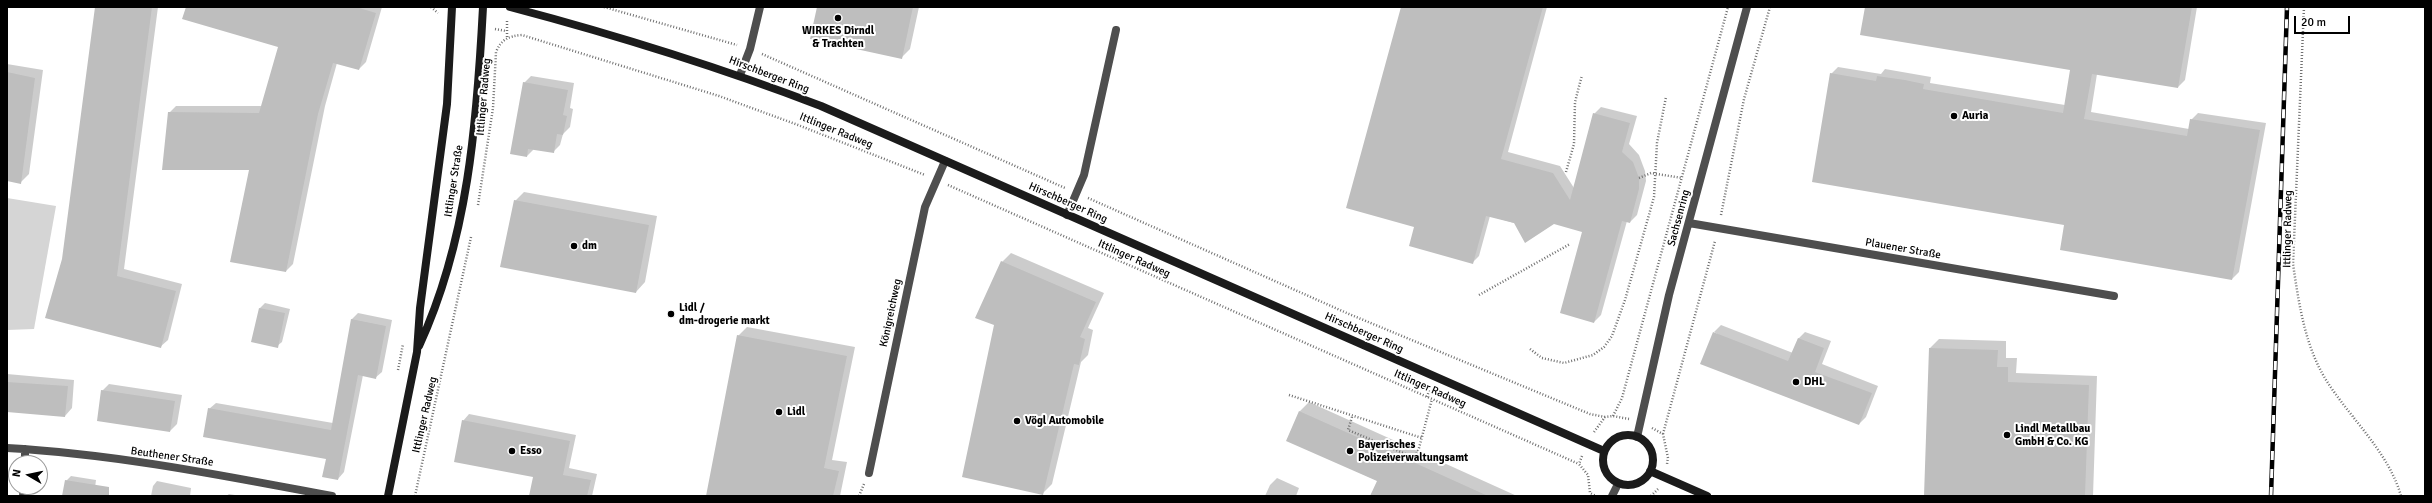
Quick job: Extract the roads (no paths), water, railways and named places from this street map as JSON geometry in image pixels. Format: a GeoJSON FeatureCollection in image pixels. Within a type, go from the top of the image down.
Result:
{"type":"FeatureCollection","features":[{"type":"Feature","properties":{"kind":"street","name":"Ittlinger Straße"},"geometry":{"type":"LineString","coordinates":[[388,496],[417,352],[420,308],[447,104],[452,7]]}},
{"type":"Feature","properties":{"kind":"street","name":"Ittlinger Straße"},"geometry":{"type":"LineString","coordinates":[[417,352],[435,311],[457,235],[468,178],[475,115],[483,7]]}},
{"type":"Feature","properties":{"kind":"street","name":"Hirschberger Ring"},"geometry":{"type":"LineString","coordinates":[[510,7],[600,31],[740,75],[821,106],[1604,451]]}},
{"type":"Feature","properties":{"kind":"street"},"geometry":{"type":"LineString","coordinates":[[740,75],[750,49],[760,7]]}},
{"type":"Feature","properties":{"kind":"street","name":"Sachsenring"},"geometry":{"type":"LineString","coordinates":[[1637,437],[1669,294],[1747,7]]}},
{"type":"Feature","properties":{"kind":"street"},"geometry":{"type":"LineString","coordinates":[[1067,215],[1084,175],[1116,30]]}},
{"type":"Feature","properties":{"kind":"street","name":"Königreichweg"},"geometry":{"type":"LineString","coordinates":[[869,473],[925,207],[945,161]]}},
{"type":"Feature","properties":{"kind":"street","name":"Plauener Straße"},"geometry":{"type":"LineString","coordinates":[[1689,223],[2114,296]]}},
{"type":"Feature","properties":{"kind":"street"},"geometry":{"type":"LineString","coordinates":[[1628,435],[1637,437],[1648,446],[1652,458],[1650,471],[1638,483],[1629,486],[1618,484],[1605,472],[1603,463],[1604,451],[1617,438],[1628,435]]}},
{"type":"Feature","properties":{"kind":"street","name":"Beuthener Straße"},"geometry":{"type":"LineString","coordinates":[[7,448],[212,473],[332,496]]}},
{"type":"Feature","properties":{"kind":"street"},"geometry":{"type":"LineString","coordinates":[[25,449],[25,455]]}},
{"type":"Feature","properties":{"kind":"street"},"geometry":{"type":"LineString","coordinates":[[1650,471],[1707,496]]}},
{"type":"Feature","properties":{"kind":"street"},"geometry":{"type":"LineString","coordinates":[[1612,496],[1618,484]]}},
{"type":"Feature","properties":{"kind":"railway"},"geometry":{"type":"LineString","coordinates":[[2271,496],[2287,7]]}},
{"type":"Feature","properties":{"kind":"place","name":"WIRKES Dirndl & Trachten"},"geometry":{"type":"Point","coordinates":[838,18]}},
{"type":"Feature","properties":{"kind":"place","name":"Auria"},"geometry":{"type":"Point","coordinates":[1954,116]}},
{"type":"Feature","properties":{"kind":"place","name":"dm"},"geometry":{"type":"Point","coordinates":[574,246]}},
{"type":"Feature","properties":{"kind":"place","name":"Lidl / dm-drogerie markt"},"geometry":{"type":"Point","coordinates":[671,314]}},
{"type":"Feature","properties":{"kind":"place","name":"DHL"},"geometry":{"type":"Point","coordinates":[1796,382]}},
{"type":"Feature","properties":{"kind":"place","name":"Lidl"},"geometry":{"type":"Point","coordinates":[779,412]}},
{"type":"Feature","properties":{"kind":"place","name":"Vögl Automobile"},"geometry":{"type":"Point","coordinates":[1017,421]}},
{"type":"Feature","properties":{"kind":"place","name":"Lindl Metallbau GmbH & Co. KG"},"geometry":{"type":"Point","coordinates":[2007,435]}},
{"type":"Feature","properties":{"kind":"place","name":"Esso"},"geometry":{"type":"Point","coordinates":[512,451]}},
{"type":"Feature","properties":{"kind":"place","name":"Bayerisches Polizeiverwaltungsamt"},"geometry":{"type":"Point","coordinates":[1350,451]}}]}
